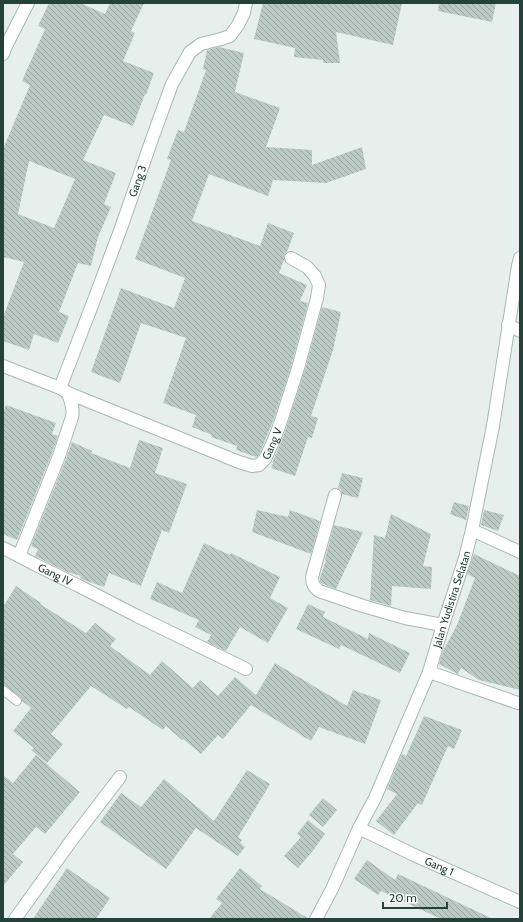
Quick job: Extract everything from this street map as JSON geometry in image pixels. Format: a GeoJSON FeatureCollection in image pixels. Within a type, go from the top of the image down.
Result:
{"type":"FeatureCollection","features":[{"type":"Feature","properties":{"kind":"street"},"geometry":{"type":"LineString","coordinates":[[5,50],[28,3]]}},
{"type":"Feature","properties":{"kind":"street","name":"Gang 3"},"geometry":{"type":"LineString","coordinates":[[64,391],[172,84],[190,52],[200,44],[230,36],[244,13],[246,3]]}},
{"type":"Feature","properties":{"kind":"street","name":"Gang V"},"geometry":{"type":"LineString","coordinates":[[64,391],[238,462],[252,466],[259,465],[265,459],[275,436],[298,368],[317,298],[319,285],[315,276],[307,267],[291,258]]}},
{"type":"Feature","properties":{"kind":"street","name":"Jalan Yudistira Selatan"},"geometry":{"type":"LineString","coordinates":[[316,919],[332,889],[359,828],[375,798],[428,672],[465,558],[493,426],[519,263]]}},
{"type":"Feature","properties":{"kind":"street"},"geometry":{"type":"LineString","coordinates":[[508,325],[520,330]]}},
{"type":"Feature","properties":{"kind":"street"},"geometry":{"type":"LineString","coordinates":[[3,366],[64,391],[73,407],[72,417],[59,456],[19,556]]}},
{"type":"Feature","properties":{"kind":"street"},"geometry":{"type":"LineString","coordinates":[[334,495],[312,577],[314,586],[319,591],[363,606],[405,618],[442,626]]}},
{"type":"Feature","properties":{"kind":"street"},"geometry":{"type":"LineString","coordinates":[[472,530],[520,552]]}},
{"type":"Feature","properties":{"kind":"street","name":"Gang IV"},"geometry":{"type":"LineString","coordinates":[[3,548],[246,669]]}},
{"type":"Feature","properties":{"kind":"street"},"geometry":{"type":"LineString","coordinates":[[428,672],[518,703]]}},
{"type":"Feature","properties":{"kind":"street"},"geometry":{"type":"LineString","coordinates":[[15,919],[71,841],[120,777]]}},
{"type":"Feature","properties":{"kind":"street","name":"Gang 1"},"geometry":{"type":"LineString","coordinates":[[359,828],[414,855],[520,902]]}},
{"type":"Feature","properties":{"kind":"lane"},"geometry":{"type":"LineString","coordinates":[[3,690],[17,701]]}},
{"type":"Feature","properties":{"kind":"building"},"geometry":{"type":"Polygon","coordinates":[[[49,3],[80,3],[105,14],[110,3],[144,3],[131,31],[135,33],[123,61],[154,73],[133,126],[104,115],[83,160],[116,173],[104,204],[111,207],[98,237],[91,266],[78,263],[59,312],[69,316],[58,343],[34,334],[29,350],[3,341],[3,317],[24,262],[3,257],[3,149],[30,85],[22,81],[45,29],[38,26],[49,3]],[[29,161],[18,214],[54,228],[75,179],[29,161]]]}},
{"type":"Feature","properties":{"kind":"building"},"geometry":{"type":"Polygon","coordinates":[[[263,3],[402,3],[393,45],[336,32],[340,63],[323,63],[323,60],[294,57],[295,48],[254,39],[263,3]]]}},
{"type":"Feature","properties":{"kind":"building"},"geometry":{"type":"Polygon","coordinates":[[[439,3],[496,3],[492,22],[438,11],[439,3]]]}},
{"type":"Feature","properties":{"kind":"building"},"geometry":{"type":"Polygon","coordinates":[[[219,47],[244,53],[235,92],[280,108],[266,147],[312,150],[312,165],[362,147],[366,169],[326,183],[273,180],[268,196],[209,174],[192,221],[260,246],[268,223],[294,233],[287,252],[284,255],[284,260],[279,273],[307,285],[300,301],[308,303],[291,366],[273,421],[259,455],[256,457],[236,450],[237,446],[211,437],[212,435],[192,427],[196,415],[163,403],[186,338],[141,323],[120,383],[91,372],[121,288],[174,308],[185,278],[135,259],[171,160],[167,159],[178,130],[184,132],[206,70],[203,69],[207,50],[219,47]]]}},
{"type":"Feature","properties":{"kind":"building"},"geometry":{"type":"Polygon","coordinates":[[[322,307],[341,312],[333,350],[311,416],[318,418],[312,438],[308,437],[295,476],[271,468],[287,426],[305,370],[322,307]]]}},
{"type":"Feature","properties":{"kind":"building"},"geometry":{"type":"Polygon","coordinates":[[[6,405],[56,423],[52,434],[58,436],[17,540],[3,534],[3,414],[6,405]]]}},
{"type":"Feature","properties":{"kind":"building"},"geometry":{"type":"Polygon","coordinates":[[[139,440],[163,448],[155,473],[187,484],[169,533],[162,530],[141,586],[109,573],[104,587],[84,580],[80,578],[81,576],[67,572],[35,556],[38,549],[31,546],[72,442],[92,451],[91,453],[130,468],[139,440]]]}},
{"type":"Feature","properties":{"kind":"building"},"geometry":{"type":"Polygon","coordinates":[[[342,473],[363,478],[358,498],[342,494],[341,490],[338,488],[342,473]]]}},
{"type":"Feature","properties":{"kind":"building"},"geometry":{"type":"Polygon","coordinates":[[[454,502],[469,506],[466,520],[450,514],[454,502]]]}},
{"type":"Feature","properties":{"kind":"building"},"geometry":{"type":"Polygon","coordinates":[[[257,510],[288,517],[290,510],[320,521],[311,554],[252,532],[257,510]]]}},
{"type":"Feature","properties":{"kind":"building"},"geometry":{"type":"Polygon","coordinates":[[[484,510],[504,515],[498,531],[481,525],[484,510]]]}},
{"type":"Feature","properties":{"kind":"building"},"geometry":{"type":"Polygon","coordinates":[[[391,514],[431,534],[423,566],[432,567],[431,589],[392,586],[391,606],[370,600],[374,535],[385,538],[391,514]]]}},
{"type":"Feature","properties":{"kind":"building"},"geometry":{"type":"Polygon","coordinates":[[[334,525],[363,532],[336,589],[320,582],[334,525]]]}},
{"type":"Feature","properties":{"kind":"building"},"geometry":{"type":"Polygon","coordinates":[[[204,543],[230,555],[231,553],[280,577],[270,598],[288,608],[268,643],[240,627],[226,651],[207,642],[211,635],[195,627],[199,620],[150,599],[157,582],[182,593],[204,543]]]}},
{"type":"Feature","properties":{"kind":"building"},"geometry":{"type":"Polygon","coordinates":[[[474,554],[520,576],[520,690],[479,680],[461,668],[458,674],[439,664],[443,651],[457,625],[475,578],[467,574],[474,554]]]}},
{"type":"Feature","properties":{"kind":"building"},"geometry":{"type":"Polygon","coordinates":[[[16,586],[41,603],[40,604],[86,633],[95,623],[116,639],[110,646],[150,675],[162,661],[193,688],[200,680],[218,696],[235,677],[256,695],[275,663],[347,706],[353,690],[381,700],[365,744],[319,727],[311,741],[251,705],[223,739],[218,735],[201,754],[166,726],[163,730],[129,707],[127,709],[91,686],[51,734],[63,744],[47,763],[31,750],[34,748],[13,731],[31,708],[22,701],[20,697],[3,685],[3,607],[16,586]]]}},
{"type":"Feature","properties":{"kind":"building"},"geometry":{"type":"Polygon","coordinates":[[[308,604],[325,612],[323,617],[368,639],[369,633],[410,653],[400,673],[341,645],[339,649],[296,629],[308,604]]]}},
{"type":"Feature","properties":{"kind":"building"},"geometry":{"type":"Polygon","coordinates":[[[424,716],[462,730],[454,749],[448,746],[422,805],[418,803],[394,835],[376,821],[397,794],[387,789],[402,754],[406,756],[424,716]]]}},
{"type":"Feature","properties":{"kind":"building"},"geometry":{"type":"Polygon","coordinates":[[[36,755],[80,792],[45,834],[36,827],[13,854],[23,862],[3,886],[3,775],[13,783],[36,755]]]}},
{"type":"Feature","properties":{"kind":"building"},"geometry":{"type":"Polygon","coordinates":[[[247,770],[270,784],[238,837],[242,840],[240,843],[245,847],[238,856],[196,828],[166,869],[100,822],[121,793],[141,807],[164,779],[214,821],[247,770]]]}},
{"type":"Feature","properties":{"kind":"building"},"geometry":{"type":"Polygon","coordinates":[[[323,798],[337,810],[323,827],[309,815],[323,798]]]}},
{"type":"Feature","properties":{"kind":"building"},"geometry":{"type":"Polygon","coordinates":[[[308,820],[325,834],[298,868],[284,856],[301,837],[297,834],[308,820]]]}},
{"type":"Feature","properties":{"kind":"building"},"geometry":{"type":"Polygon","coordinates":[[[367,860],[395,880],[398,874],[493,919],[441,919],[381,891],[378,895],[354,879],[367,860]]]}},
{"type":"Feature","properties":{"kind":"building"},"geometry":{"type":"Polygon","coordinates":[[[67,868],[110,898],[96,919],[33,919],[67,868]]]}},
{"type":"Feature","properties":{"kind":"building"},"geometry":{"type":"Polygon","coordinates":[[[240,868],[262,886],[260,889],[309,919],[209,919],[222,903],[216,899],[240,868]]]}}]}
